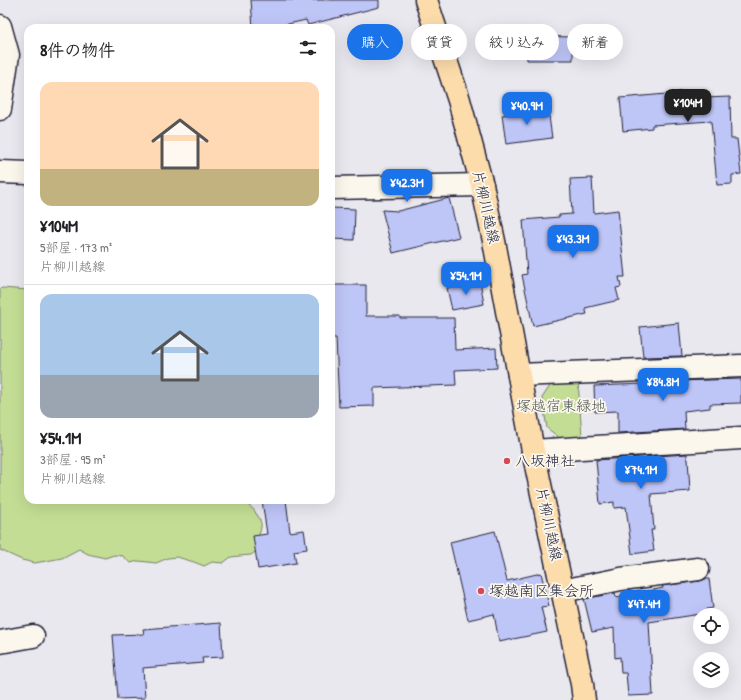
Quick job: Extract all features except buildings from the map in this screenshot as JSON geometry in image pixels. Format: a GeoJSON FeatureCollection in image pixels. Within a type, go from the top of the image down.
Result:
{"type":"FeatureCollection","features":[{"type":"Feature","properties":{"kind":"main road","name":"片柳川越線"},"geometry":{"type":"LineString","coordinates":[[426,0],[459,100],[482,185],[494,241],[533,451],[584,700]]}},
{"type":"Feature","properties":{"kind":"street"},"geometry":{"type":"LineString","coordinates":[[0,26],[8,55],[0,109]]}},
{"type":"Feature","properties":{"kind":"street"},"geometry":{"type":"LineString","coordinates":[[0,172],[24,174]]}},
{"type":"Feature","properties":{"kind":"street"},"geometry":{"type":"LineString","coordinates":[[335,188],[482,185]]}},
{"type":"Feature","properties":{"kind":"street"},"geometry":{"type":"LineString","coordinates":[[519,375],[741,366]]}},
{"type":"Feature","properties":{"kind":"street"},"geometry":{"type":"LineString","coordinates":[[533,451],[741,438]]}},
{"type":"Feature","properties":{"kind":"street"},"geometry":{"type":"LineString","coordinates":[[562,591],[621,579],[698,569]]}},
{"type":"Feature","properties":{"kind":"street"},"geometry":{"type":"LineString","coordinates":[[0,642],[33,636]]}},
{"type":"Feature","properties":{"kind":"green space"},"geometry":{"type":"Polygon","coordinates":[[[0,289],[24,290],[24,504],[244,504],[255,511],[261,524],[259,535],[261,542],[258,550],[251,555],[231,557],[223,563],[212,562],[204,566],[177,557],[168,558],[156,563],[139,561],[130,563],[123,556],[114,555],[105,558],[88,554],[79,549],[62,558],[35,563],[22,560],[0,550],[0,289]]]}},
{"type":"Feature","properties":{"kind":"green space","name":"塚越宿東緑地"},"geometry":{"type":"Polygon","coordinates":[[[578,381],[582,437],[561,439],[547,428],[542,398],[552,383],[578,381]]]}},
{"type":"Feature","properties":{"kind":"place","name":"八坂神社"},"geometry":{"type":"Point","coordinates":[507,461]}},
{"type":"Feature","properties":{"kind":"place","name":"塚越南区集会所"},"geometry":{"type":"Point","coordinates":[481,591]}}]}
